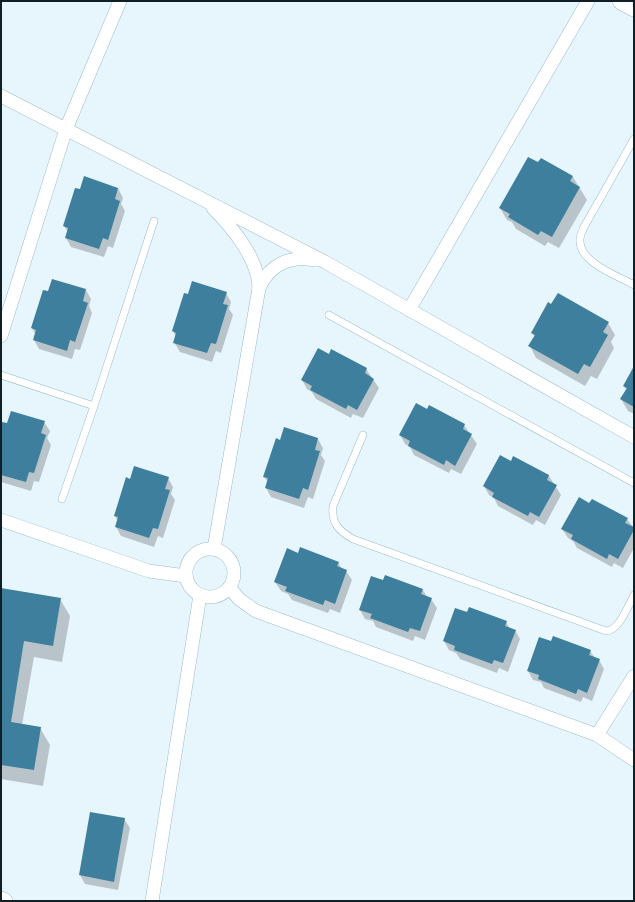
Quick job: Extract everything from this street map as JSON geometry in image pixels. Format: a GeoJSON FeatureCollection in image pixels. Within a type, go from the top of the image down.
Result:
{"type":"FeatureCollection","features":[{"type":"Feature","properties":{"kind":"street"},"geometry":{"type":"LineString","coordinates":[[1,336],[66,129],[120,1]]}},
{"type":"Feature","properties":{"kind":"street"},"geometry":{"type":"LineString","coordinates":[[409,310],[588,1]]}},
{"type":"Feature","properties":{"kind":"street"},"geometry":{"type":"LineString","coordinates":[[621,1],[634,8]]}},
{"type":"Feature","properties":{"kind":"street"},"geometry":{"type":"LineString","coordinates":[[1,96],[325,262],[634,437]]}},
{"type":"Feature","properties":{"kind":"street"},"geometry":{"type":"LineString","coordinates":[[202,198],[218,212],[239,238],[256,269],[259,288],[214,549]]}},
{"type":"Feature","properties":{"kind":"street"},"geometry":{"type":"LineString","coordinates":[[259,288],[264,278],[282,263],[302,258],[325,262]]}},
{"type":"Feature","properties":{"kind":"street"},"geometry":{"type":"LineString","coordinates":[[1,520],[149,571],[186,576]]}},
{"type":"Feature","properties":{"kind":"street"},"geometry":{"type":"LineString","coordinates":[[206,549],[214,549],[227,555],[234,568],[235,575],[230,588],[224,594],[208,598],[200,596],[193,591],[188,584],[186,569],[193,556],[206,549]]}},
{"type":"Feature","properties":{"kind":"street"},"geometry":{"type":"LineString","coordinates":[[230,588],[239,599],[256,611],[597,735],[634,760]]}},
{"type":"Feature","properties":{"kind":"street"},"geometry":{"type":"LineString","coordinates":[[152,901],[200,596]]}},
{"type":"Feature","properties":{"kind":"street"},"geometry":{"type":"LineString","coordinates":[[597,735],[634,676]]}},
{"type":"Feature","properties":{"kind":"lane"},"geometry":{"type":"LineString","coordinates":[[634,139],[584,227],[580,242],[581,250],[593,263],[634,285]]}},
{"type":"Feature","properties":{"kind":"lane"},"geometry":{"type":"LineString","coordinates":[[62,499],[154,221]]}},
{"type":"Feature","properties":{"kind":"lane"},"geometry":{"type":"LineString","coordinates":[[329,314],[634,483]]}},
{"type":"Feature","properties":{"kind":"lane"},"geometry":{"type":"LineString","coordinates":[[1,375],[94,406]]}},
{"type":"Feature","properties":{"kind":"lane"},"geometry":{"type":"LineString","coordinates":[[363,435],[333,506],[337,527],[352,539],[606,631],[614,629],[617,626],[634,595]]}},
{"type":"Feature","properties":{"kind":"building"},"geometry":{"type":"Polygon","coordinates":[[[528,157],[538,162],[541,158],[573,176],[570,181],[580,187],[552,237],[541,231],[538,235],[508,217],[510,214],[499,208],[528,157]]]}},
{"type":"Feature","properties":{"kind":"building"},"geometry":{"type":"Polygon","coordinates":[[[84,176],[118,188],[115,199],[120,201],[108,240],[103,238],[99,249],[65,238],[68,228],[63,226],[75,188],[80,189],[84,176]]]}},
{"type":"Feature","properties":{"kind":"building"},"geometry":{"type":"Polygon","coordinates":[[[52,279],[86,289],[83,301],[88,303],[75,342],[70,340],[67,351],[33,340],[36,330],[31,328],[43,290],[48,291],[52,279]]]}},
{"type":"Feature","properties":{"kind":"building"},"geometry":{"type":"Polygon","coordinates":[[[192,281],[227,292],[223,304],[228,305],[216,344],[211,343],[207,353],[173,343],[176,333],[172,331],[184,293],[188,294],[192,281]]]}},
{"type":"Feature","properties":{"kind":"building"},"geometry":{"type":"Polygon","coordinates":[[[558,293],[609,322],[603,332],[608,335],[590,367],[584,364],[578,374],[528,346],[535,335],[531,333],[548,302],[551,304],[558,293]]]}},
{"type":"Feature","properties":{"kind":"building"},"geometry":{"type":"Polygon","coordinates":[[[318,348],[329,354],[331,349],[367,368],[365,373],[374,379],[357,410],[348,405],[346,409],[310,390],[312,386],[301,380],[318,348]]]}},
{"type":"Feature","properties":{"kind":"building"},"geometry":{"type":"Polygon","coordinates":[[[634,366],[634,407],[620,399],[627,388],[623,386],[634,366]]]}},
{"type":"Feature","properties":{"kind":"building"},"geometry":{"type":"Polygon","coordinates":[[[416,403],[427,409],[429,405],[465,424],[463,429],[472,434],[455,466],[446,460],[444,465],[408,446],[410,441],[399,435],[416,403]]]}},
{"type":"Feature","properties":{"kind":"building"},"geometry":{"type":"Polygon","coordinates":[[[11,411],[45,421],[41,433],[46,435],[34,473],[29,472],[26,482],[1,475],[1,425],[2,422],[7,423],[11,411]]]}},
{"type":"Feature","properties":{"kind":"building"},"geometry":{"type":"Polygon","coordinates":[[[284,427],[318,438],[315,450],[320,451],[308,490],[303,488],[299,499],[265,488],[268,478],[263,477],[276,438],[280,440],[284,427]]]}},
{"type":"Feature","properties":{"kind":"building"},"geometry":{"type":"Polygon","coordinates":[[[500,455],[511,461],[513,456],[549,475],[547,480],[557,485],[539,517],[530,512],[528,516],[492,497],[494,493],[483,486],[500,455]]]}},
{"type":"Feature","properties":{"kind":"building"},"geometry":{"type":"Polygon","coordinates":[[[134,466],[169,477],[165,489],[170,490],[158,529],[153,528],[149,538],[115,527],[118,517],[114,516],[126,477],[130,479],[134,466]]]}},
{"type":"Feature","properties":{"kind":"building"},"geometry":{"type":"Polygon","coordinates":[[[579,497],[589,503],[592,499],[628,518],[625,523],[634,527],[634,530],[618,559],[609,554],[607,559],[571,539],[573,535],[561,529],[579,497]]]}},
{"type":"Feature","properties":{"kind":"building"},"geometry":{"type":"Polygon","coordinates":[[[300,547],[339,562],[337,566],[347,570],[335,604],[325,600],[323,605],[285,591],[287,587],[274,582],[287,548],[298,553],[300,547]]]}},
{"type":"Feature","properties":{"kind":"building"},"geometry":{"type":"Polygon","coordinates":[[[385,575],[423,589],[421,594],[432,598],[420,631],[410,628],[408,632],[370,618],[372,614],[359,610],[371,576],[383,580],[385,575]]]}},
{"type":"Feature","properties":{"kind":"building"},"geometry":{"type":"Polygon","coordinates":[[[1,588],[61,598],[53,646],[24,641],[11,722],[41,727],[34,770],[1,765],[1,588]]]}},
{"type":"Feature","properties":{"kind":"building"},"geometry":{"type":"Polygon","coordinates":[[[469,607],[507,621],[505,626],[516,630],[503,663],[494,660],[492,664],[454,650],[455,646],[443,641],[455,608],[467,612],[469,607]]]}},
{"type":"Feature","properties":{"kind":"building"},"geometry":{"type":"Polygon","coordinates":[[[553,636],[591,650],[589,655],[600,659],[587,693],[578,689],[576,694],[538,679],[539,675],[527,671],[539,637],[551,641],[553,636]]]}},
{"type":"Feature","properties":{"kind":"building"},"geometry":{"type":"Polygon","coordinates":[[[90,812],[125,818],[114,882],[79,875],[90,812]]]}}]}
